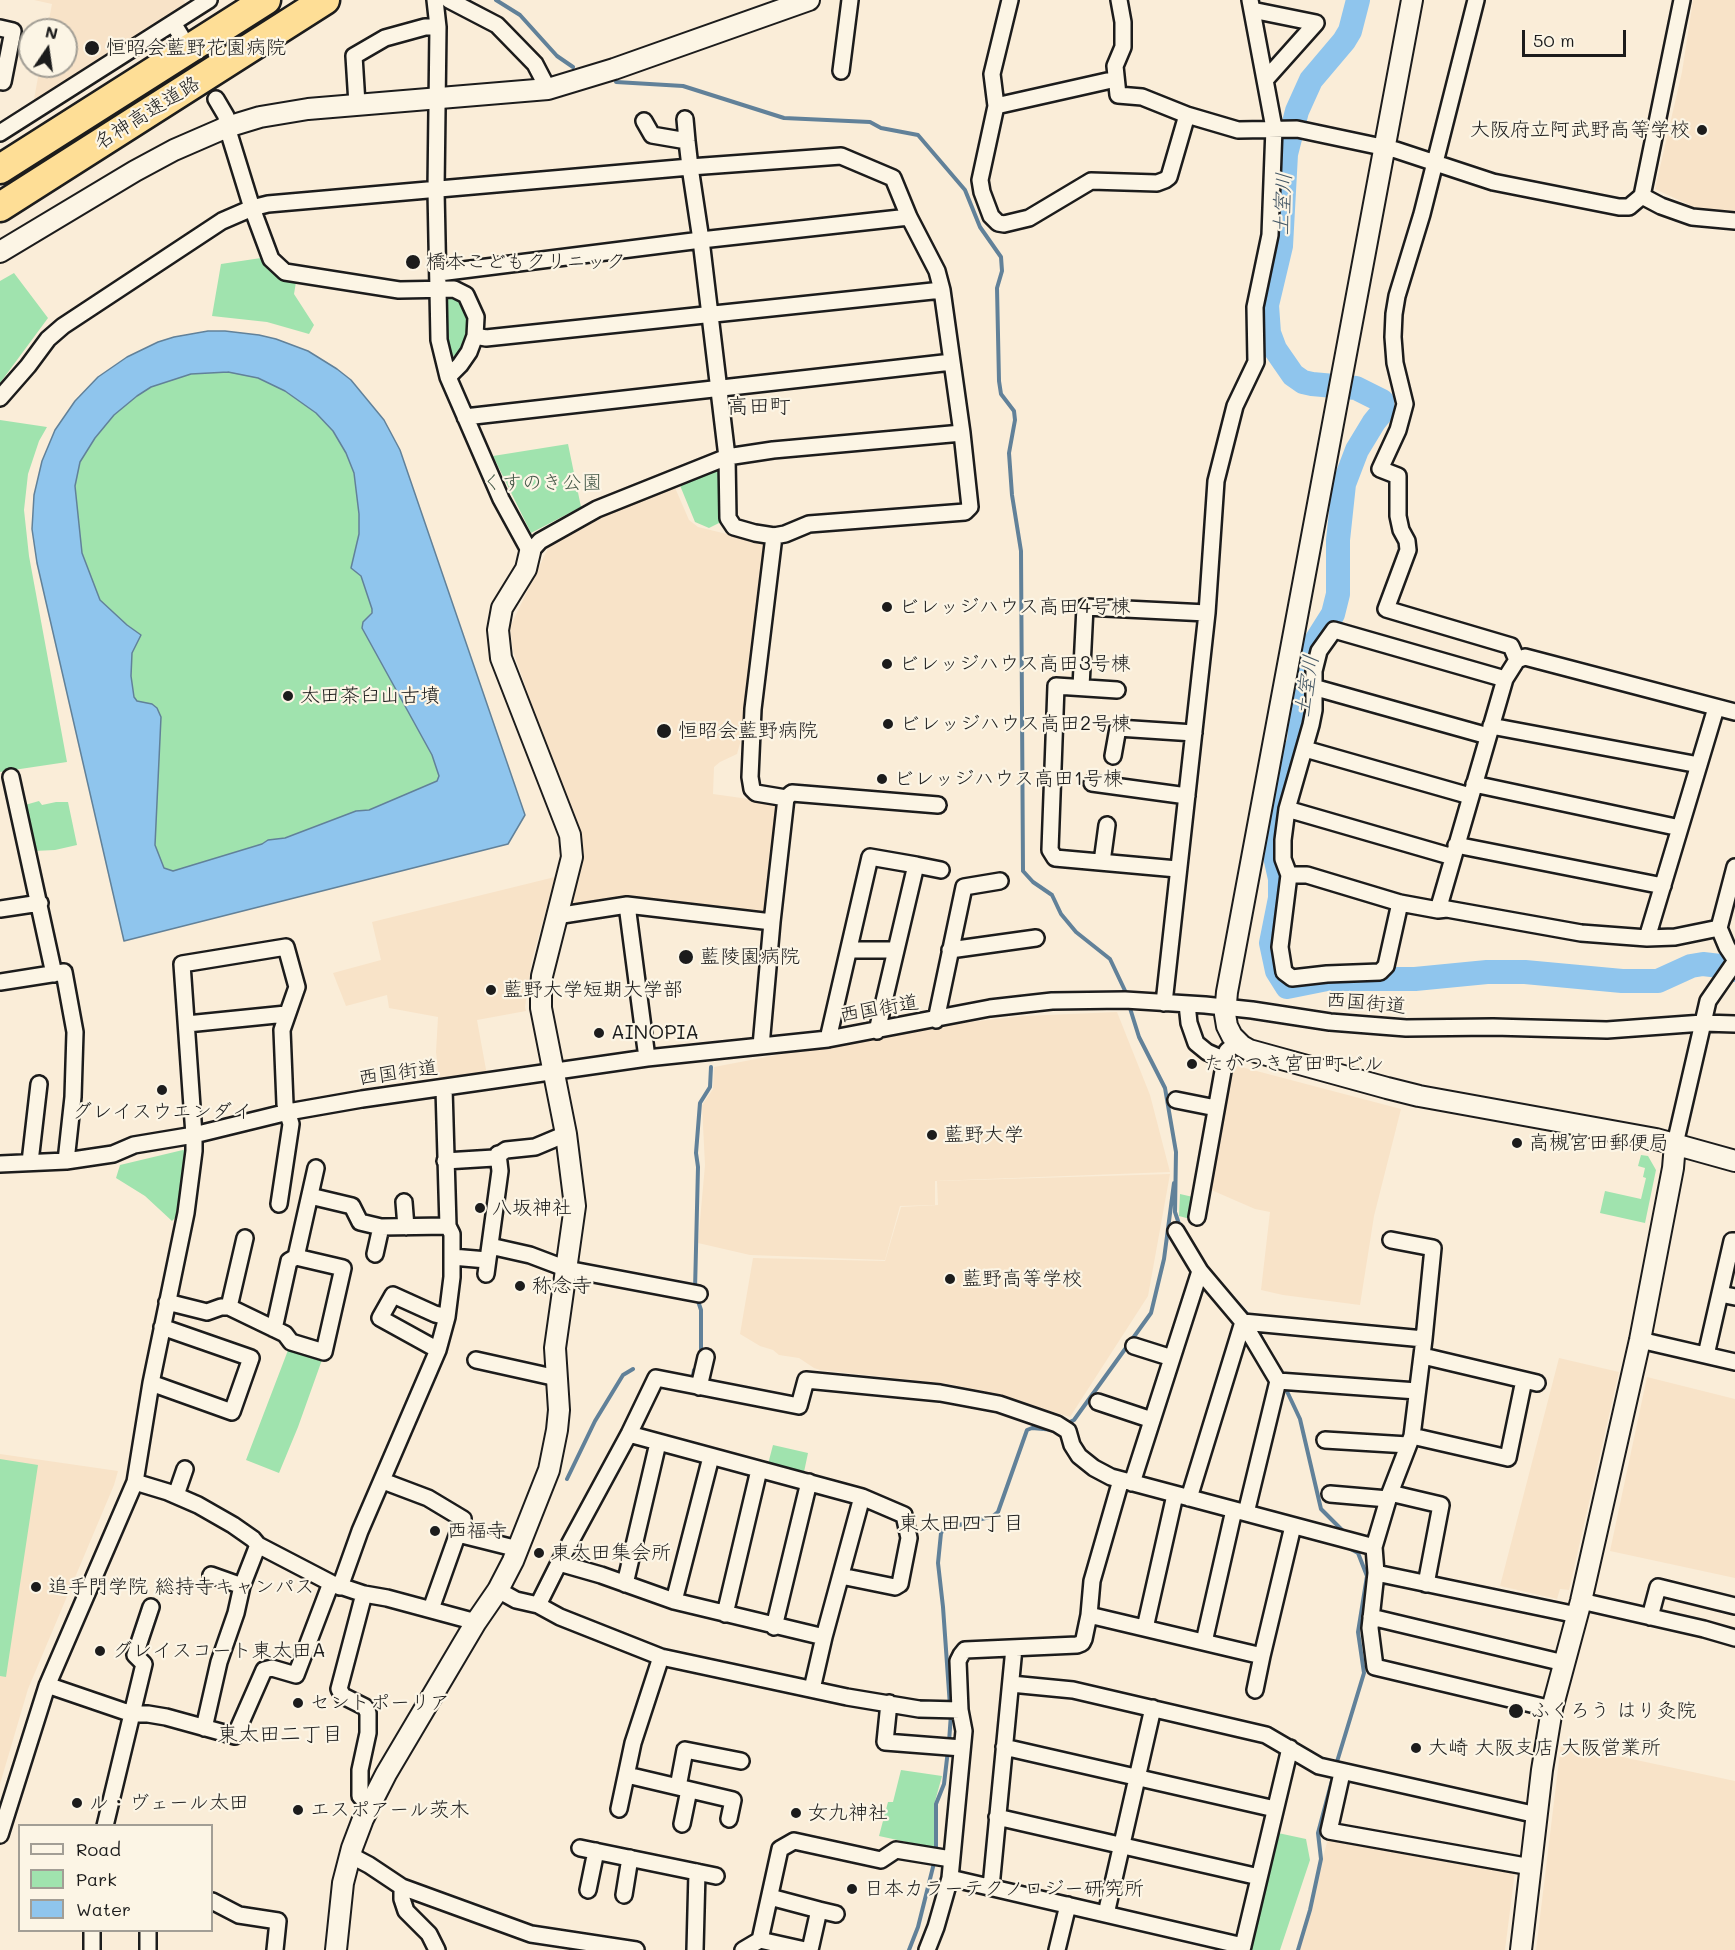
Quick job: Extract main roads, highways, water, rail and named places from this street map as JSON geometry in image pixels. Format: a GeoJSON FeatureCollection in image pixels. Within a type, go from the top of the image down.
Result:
{"type":"FeatureCollection","features":[{"type":"Feature","properties":{"kind":"highway","name":"名神高速道路"},"geometry":{"type":"LineString","coordinates":[[0,169],[266,0]]}},
{"type":"Feature","properties":{"kind":"highway","name":"名神高速道路"},"geometry":{"type":"LineString","coordinates":[[0,207],[325,0]]}},
{"type":"Feature","properties":{"kind":"water"},"geometry":{"type":"Polygon","coordinates":[[[208,331],[225,331],[276,339],[308,351],[351,380],[384,420],[400,450],[525,815],[508,844],[124,941],[37,563],[32,529],[34,495],[42,461],[55,430],[75,401],[98,377],[127,357],[174,337],[208,331]],[[228,372],[191,374],[151,387],[114,415],[95,438],[80,462],[75,486],[82,553],[100,600],[141,635],[132,653],[131,676],[134,697],[137,701],[152,704],[157,708],[161,717],[155,845],[164,868],[173,871],[262,844],[268,840],[285,838],[356,811],[369,810],[437,781],[439,776],[432,755],[362,628],[363,622],[372,613],[372,609],[361,576],[351,568],[359,534],[359,514],[354,473],[346,453],[333,431],[316,413],[285,391],[258,378],[228,372]]]}},
{"type":"Feature","properties":{"kind":"waterway"},"geometry":{"type":"LineString","coordinates":[[496,0],[520,15],[557,56],[573,67]]}},
{"type":"Feature","properties":{"kind":"waterway","name":"土室川"},"geometry":{"type":"LineString","coordinates":[[1358,0],[1350,31],[1311,80],[1297,111],[1286,154],[1281,246],[1267,305],[1269,333],[1275,349],[1293,375],[1303,382],[1312,384],[1356,388],[1382,401],[1383,411],[1357,450],[1344,484],[1338,540],[1338,594],[1333,614],[1309,652],[1304,679],[1299,741],[1284,782],[1275,827],[1274,852],[1280,879],[1280,898],[1271,943],[1277,971],[1287,987],[1327,979],[1415,979],[1487,972],[1525,972],[1622,981],[1658,981],[1691,966],[1703,964],[1735,970]]}},
{"type":"Feature","properties":{"kind":"waterway"},"geometry":{"type":"LineString","coordinates":[[616,82],[683,86],[784,118],[870,122],[881,128],[918,135],[965,190],[980,227],[1001,257],[1002,271],[997,288],[999,381],[1001,394],[1014,411],[1015,420],[1009,453],[1012,495],[1021,551],[1023,871],[1033,882],[1052,895],[1061,914],[1076,932],[1110,959],[1128,997]]}},
{"type":"Feature","properties":{"kind":"waterway"},"geometry":{"type":"LineString","coordinates":[[1129,1005],[1139,1037],[1165,1088],[1176,1152],[1175,1212],[1180,1227]]}},
{"type":"Feature","properties":{"kind":"waterway"},"geometry":{"type":"LineString","coordinates":[[695,1290],[698,1167],[696,1153],[700,1103],[710,1087],[711,1067]]}},
{"type":"Feature","properties":{"kind":"waterway"},"geometry":{"type":"LineString","coordinates":[[1064,1425],[1074,1420],[1151,1313],[1164,1259],[1174,1183]]}},
{"type":"Feature","properties":{"kind":"waterway"},"geometry":{"type":"LineString","coordinates":[[1202,1261],[1220,1284]]}},
{"type":"Feature","properties":{"kind":"waterway"},"geometry":{"type":"LineString","coordinates":[[1229,1294],[1250,1317]]}},
{"type":"Feature","properties":{"kind":"waterway"},"geometry":{"type":"LineString","coordinates":[[697,1298],[701,1310],[701,1355]]}},
{"type":"Feature","properties":{"kind":"waterway"},"geometry":{"type":"LineString","coordinates":[[1257,1329],[1270,1354]]}},
{"type":"Feature","properties":{"kind":"waterway"},"geometry":{"type":"LineString","coordinates":[[692,1381],[694,1370],[698,1368]]}},
{"type":"Feature","properties":{"kind":"waterway"},"geometry":{"type":"LineString","coordinates":[[567,1479],[595,1421],[623,1375],[633,1369]]}},
{"type":"Feature","properties":{"kind":"waterway"},"geometry":{"type":"LineString","coordinates":[[1284,1385],[1300,1419],[1321,1509],[1345,1533]]}},
{"type":"Feature","properties":{"kind":"waterway"},"geometry":{"type":"LineString","coordinates":[[950,1706],[938,1563],[941,1533],[944,1529],[993,1516],[998,1512],[1027,1430],[1032,1428],[1055,1430]]}},
{"type":"Feature","properties":{"kind":"waterway"},"geometry":{"type":"LineString","coordinates":[[1336,1765],[1364,1673],[1358,1632],[1367,1576],[1358,1553],[1349,1548],[1349,1545]]}},
{"type":"Feature","properties":{"kind":"waterway"},"geometry":{"type":"LineString","coordinates":[[949,1742],[951,1714]]}},
{"type":"Feature","properties":{"kind":"waterway"},"geometry":{"type":"LineString","coordinates":[[936,1851],[936,1804],[944,1784],[948,1750]]}},
{"type":"Feature","properties":{"kind":"waterway"},"geometry":{"type":"LineString","coordinates":[[1298,1950],[1310,1910],[1321,1859],[1318,1833],[1334,1773]]}},
{"type":"Feature","properties":{"kind":"waterway"},"geometry":{"type":"LineString","coordinates":[[909,1950],[918,1927],[935,1859]]}},
{"type":"Feature","properties":{"kind":"place","name":"恒昭会藍野花園病院"},"geometry":{"type":"Point","coordinates":[92,48]}},
{"type":"Feature","properties":{"kind":"place","name":"大阪府立阿武野高等学校"},"geometry":{"type":"Point","coordinates":[1702,130]}},
{"type":"Feature","properties":{"kind":"place","name":"橋本こどもクリニック"},"geometry":{"type":"Point","coordinates":[413,262]}},
{"type":"Feature","properties":{"kind":"place","name":"ビレッジハウス高田4号棟"},"geometry":{"type":"Point","coordinates":[887,607]}},
{"type":"Feature","properties":{"kind":"place","name":"ビレッジハウス高田3号棟"},"geometry":{"type":"Point","coordinates":[887,664]}},
{"type":"Feature","properties":{"kind":"place","name":"太田茶臼山古墳"},"geometry":{"type":"Point","coordinates":[288,696]}},
{"type":"Feature","properties":{"kind":"place","name":"ビレッジハウス高田2号棟"},"geometry":{"type":"Point","coordinates":[888,724]}},
{"type":"Feature","properties":{"kind":"place","name":"恒昭会藍野病院"},"geometry":{"type":"Point","coordinates":[664,731]}},
{"type":"Feature","properties":{"kind":"place","name":"ビレッジハウス高田1号棟"},"geometry":{"type":"Point","coordinates":[882,779]}},
{"type":"Feature","properties":{"kind":"place","name":"藍陵園病院"},"geometry":{"type":"Point","coordinates":[686,957]}},
{"type":"Feature","properties":{"kind":"place","name":"藍野大学短期大学部"},"geometry":{"type":"Point","coordinates":[491,990]}},
{"type":"Feature","properties":{"kind":"place","name":"AINOPIA"},"geometry":{"type":"Point","coordinates":[599,1033]}},
{"type":"Feature","properties":{"kind":"place","name":"たかつき宮田町ビル"},"geometry":{"type":"Point","coordinates":[1192,1064]}},
{"type":"Feature","properties":{"kind":"place","name":"グレイスウエンダイ"},"geometry":{"type":"Point","coordinates":[162,1090]}},
{"type":"Feature","properties":{"kind":"place","name":"藍野大学"},"geometry":{"type":"Point","coordinates":[932,1135]}},
{"type":"Feature","properties":{"kind":"place","name":"高槻宮田郵便局"},"geometry":{"type":"Point","coordinates":[1517,1143]}},
{"type":"Feature","properties":{"kind":"place","name":"八坂神社"},"geometry":{"type":"Point","coordinates":[480,1208]}},
{"type":"Feature","properties":{"kind":"place","name":"藍野高等学校"},"geometry":{"type":"Point","coordinates":[950,1279]}},
{"type":"Feature","properties":{"kind":"place","name":"称念寺"},"geometry":{"type":"Point","coordinates":[520,1286]}},
{"type":"Feature","properties":{"kind":"place","name":"西福寺"},"geometry":{"type":"Point","coordinates":[435,1531]}},
{"type":"Feature","properties":{"kind":"place","name":"東太田集会所"},"geometry":{"type":"Point","coordinates":[539,1553]}},
{"type":"Feature","properties":{"kind":"place","name":"追手門学院 総持寺キャンパス"},"geometry":{"type":"Point","coordinates":[36,1587]}},
{"type":"Feature","properties":{"kind":"place","name":"グレイスコート東太田A"},"geometry":{"type":"Point","coordinates":[100,1651]}},
{"type":"Feature","properties":{"kind":"place","name":"セントポーリア"},"geometry":{"type":"Point","coordinates":[298,1703]}},
{"type":"Feature","properties":{"kind":"place","name":"ふくろう はり灸院"},"geometry":{"type":"Point","coordinates":[1516,1711]}},
{"type":"Feature","properties":{"kind":"place","name":"大崎 大阪支店 大阪営業所"},"geometry":{"type":"Point","coordinates":[1416,1748]}},
{"type":"Feature","properties":{"kind":"place","name":"ル・ヴェール太田"},"geometry":{"type":"Point","coordinates":[77,1803]}},
{"type":"Feature","properties":{"kind":"place","name":"エスポアール茨木"},"geometry":{"type":"Point","coordinates":[298,1810]}},
{"type":"Feature","properties":{"kind":"place","name":"女九神社"},"geometry":{"type":"Point","coordinates":[796,1813]}},
{"type":"Feature","properties":{"kind":"place","name":"日本カラーテクノロジー研究所"},"geometry":{"type":"Point","coordinates":[852,1889]}},
{"type":"Feature","properties":{"kind":"district","name":"高田町"},"geometry":{"type":"Point","coordinates":[759,407]}},
{"type":"Feature","properties":{"kind":"district","name":"東太田四丁目"},"geometry":{"type":"Point","coordinates":[961,1524]}},
{"type":"Feature","properties":{"kind":"district","name":"東太田二丁目"},"geometry":{"type":"Point","coordinates":[280,1735]}},
{"type":"Feature","properties":{"kind":"park label","name":"くすのき公園"},"geometry":{"type":"Point","coordinates":[542,483]}}]}
